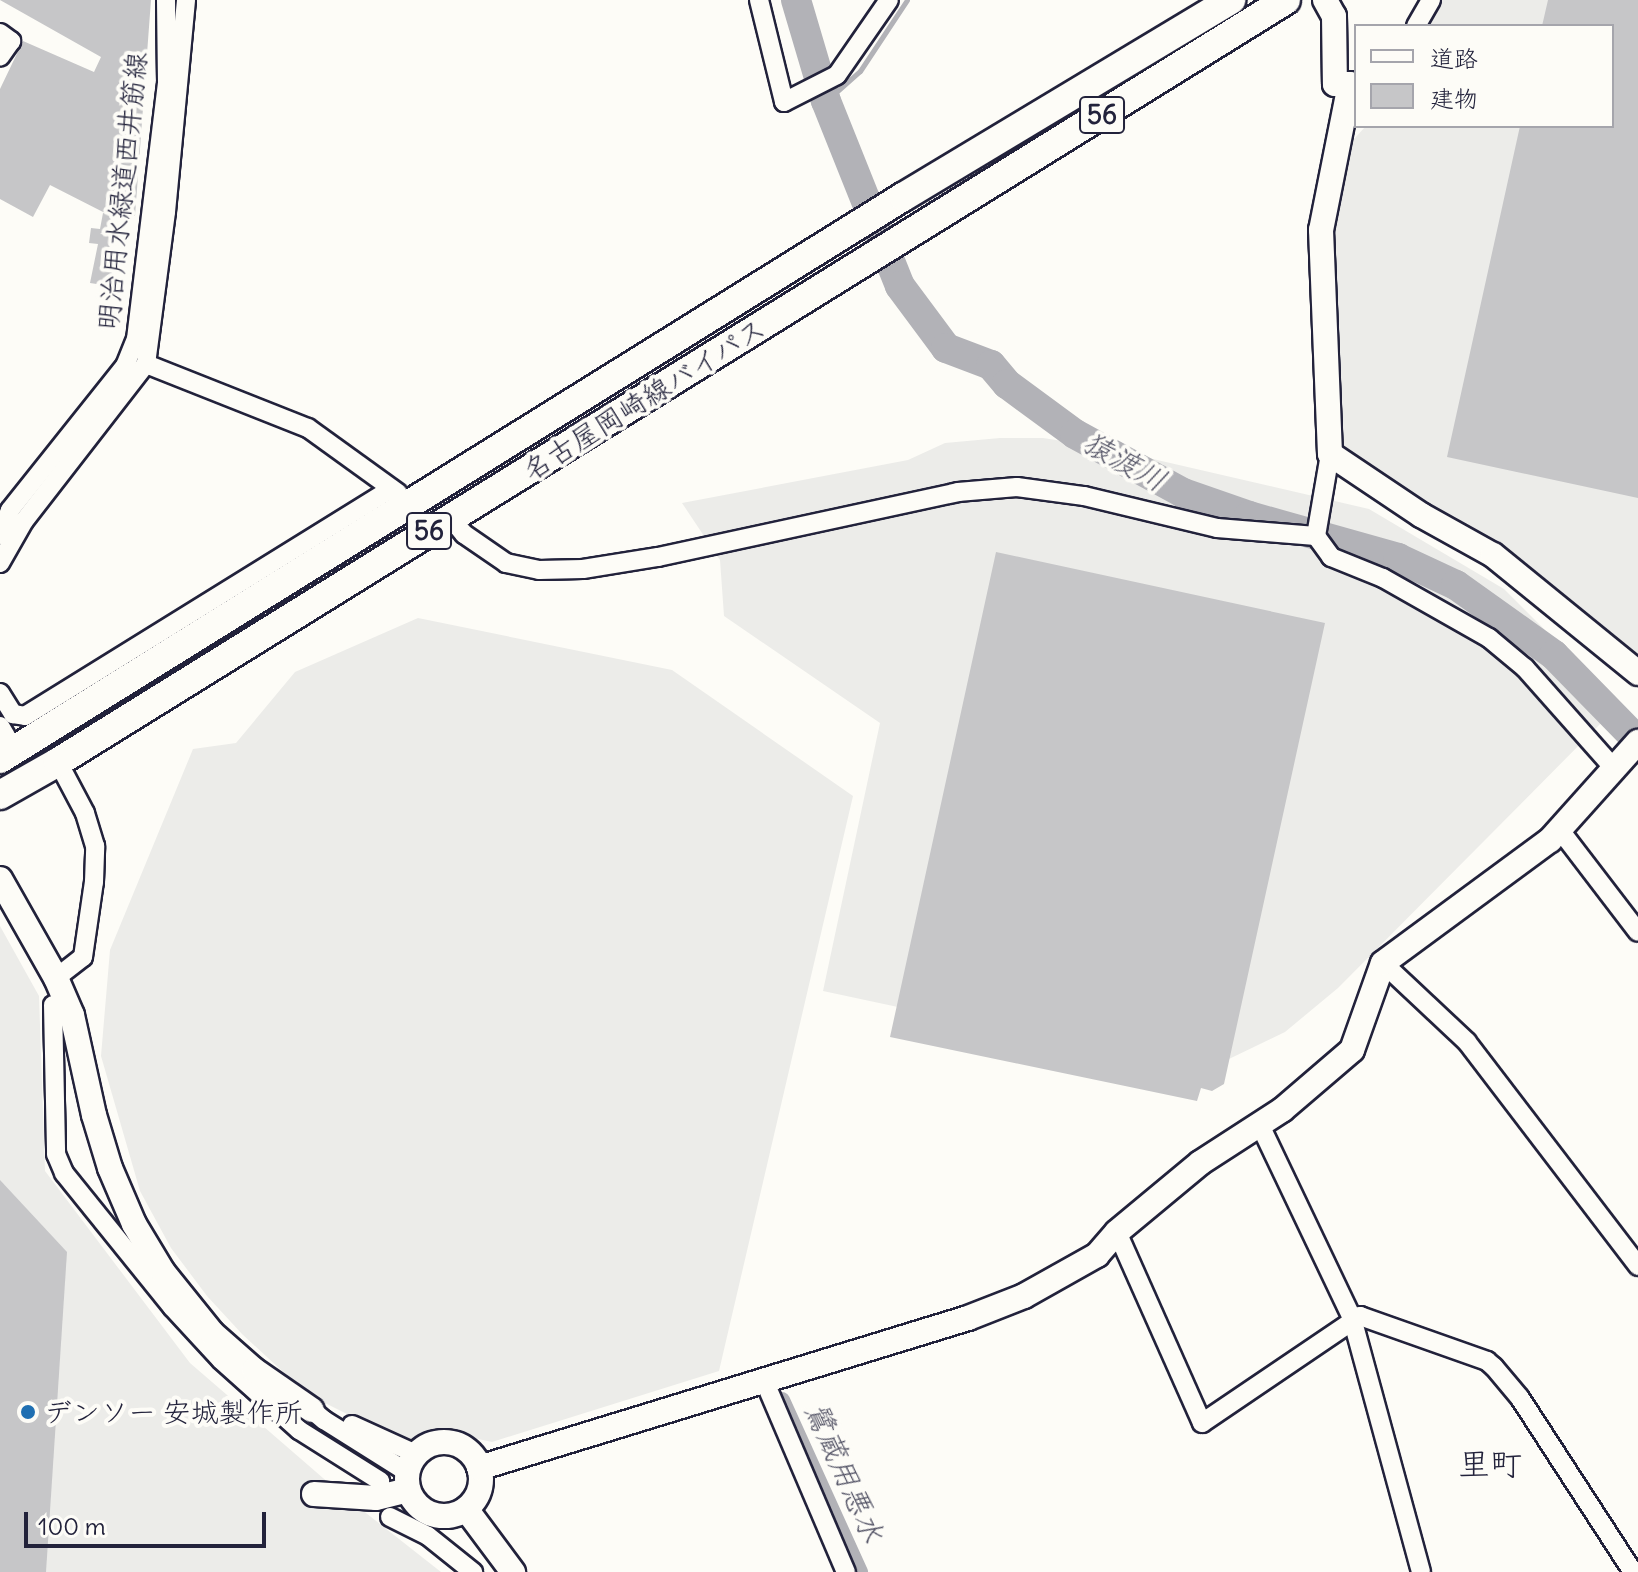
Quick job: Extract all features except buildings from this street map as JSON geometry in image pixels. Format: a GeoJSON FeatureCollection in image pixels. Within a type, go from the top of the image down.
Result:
{"type":"FeatureCollection","features":[{"type":"Feature","properties":{"kind":"main road","name":"名古屋岡崎線バイパス"},"geometry":{"type":"LineString","coordinates":[[2,740],[402,495],[838,239],[1231,0]]}},
{"type":"Feature","properties":{"kind":"main road","name":"名古屋岡崎線バイパス"},"geometry":{"type":"LineString","coordinates":[[0,795],[58,762],[1286,0]]}},
{"type":"Feature","properties":{"kind":"street","name":"明治用水緑道西井筋線"},"geometry":{"type":"LineString","coordinates":[[0,535],[10,510],[125,366],[136,339],[167,82],[166,0]]}},
{"type":"Feature","properties":{"kind":"street"},"geometry":{"type":"LineString","coordinates":[[0,563],[24,521],[146,364],[166,212],[186,0]]}},
{"type":"Feature","properties":{"kind":"street"},"geometry":{"type":"LineString","coordinates":[[759,0],[784,102],[837,75],[889,0]]}},
{"type":"Feature","properties":{"kind":"street"},"geometry":{"type":"LineString","coordinates":[[1325,0],[1334,16],[1335,84],[1353,82],[1321,230],[1330,454],[1316,536],[1331,557],[1383,578],[1489,638],[1525,668],[1613,767]]}},
{"type":"Feature","properties":{"kind":"street"},"geometry":{"type":"LineString","coordinates":[[1417,24],[1431,0]]}},
{"type":"Feature","properties":{"kind":"street"},"geometry":{"type":"LineString","coordinates":[[0,33],[11,41],[0,57]]}},
{"type":"Feature","properties":{"kind":"street"},"geometry":{"type":"LineString","coordinates":[[0,693],[13,714],[25,716],[402,495],[308,428],[146,364]]}},
{"type":"Feature","properties":{"kind":"street"},"geometry":{"type":"LineString","coordinates":[[1330,454],[1421,515],[1493,555],[1638,673]]}},
{"type":"Feature","properties":{"kind":"street"},"geometry":{"type":"LineString","coordinates":[[451,518],[464,534],[506,563],[539,570],[583,569],[643,560],[958,492],[1017,487],[1084,496],[1217,528],[1316,536]]}},
{"type":"Feature","properties":{"kind":"street"},"geometry":{"type":"LineString","coordinates":[[479,1468],[968,1318],[1024,1296],[1097,1255],[1117,1232],[1200,1163],[1260,1125],[1315,1084],[1352,1050],[1383,963],[1560,830],[1638,742]]}},
{"type":"Feature","properties":{"kind":"street"},"geometry":{"type":"LineString","coordinates":[[56,978],[83,957],[94,882],[95,846],[85,813],[58,762]]}},
{"type":"Feature","properties":{"kind":"street"},"geometry":{"type":"LineString","coordinates":[[1560,830],[1638,932]]}},
{"type":"Feature","properties":{"kind":"street"},"geometry":{"type":"LineString","coordinates":[[0,879],[56,978],[72,1015],[110,1168],[134,1224],[163,1272],[212,1333],[254,1370],[410,1472],[417,1506],[432,1515],[450,1516],[466,1509],[479,1491],[479,1468],[469,1452],[452,1443],[433,1443],[410,1472],[376,1498],[314,1494]]}},
{"type":"Feature","properties":{"kind":"street"},"geometry":{"type":"LineString","coordinates":[[1383,963],[1467,1042],[1638,1266]]}},
{"type":"Feature","properties":{"kind":"street"},"geometry":{"type":"LineString","coordinates":[[53,1005],[56,1154],[64,1173],[172,1307],[221,1360],[299,1430],[380,1481]]}},
{"type":"Feature","properties":{"kind":"street"},"geometry":{"type":"LineString","coordinates":[[1260,1125],[1352,1318],[1421,1572]]}},
{"type":"Feature","properties":{"kind":"street"},"geometry":{"type":"LineString","coordinates":[[1117,1232],[1202,1423],[1352,1318],[1360,1316],[1487,1361],[1494,1367],[1520,1398],[1633,1572]]}},
{"type":"Feature","properties":{"kind":"street"},"geometry":{"type":"LineString","coordinates":[[764,1380],[846,1572]]}},
{"type":"Feature","properties":{"kind":"street"},"geometry":{"type":"LineString","coordinates":[[466,1509],[513,1572]]}},
{"type":"Feature","properties":{"kind":"street"},"geometry":{"type":"LineString","coordinates":[[390,1517],[428,1536],[473,1572]]}},
{"type":"Feature","properties":{"kind":"shaded area"},"geometry":{"type":"Polygon","coordinates":[[[1441,0],[1638,0],[1638,658],[1525,562],[1454,516],[1335,462],[1325,451],[1335,220],[1353,140],[1364,128],[1614,128],[1614,24],[1427,24],[1441,0]]]}},
{"type":"Feature","properties":{"kind":"shaded area"},"geometry":{"type":"Polygon","coordinates":[[[1043,438],[1101,447],[1369,509],[1504,589],[1615,700],[1614,710],[1338,988],[1285,1032],[1202,1072],[823,991],[880,723],[724,616],[720,560],[682,503],[908,460],[945,443],[1043,438]]]}},
{"type":"Feature","properties":{"kind":"shaded area"},"geometry":{"type":"Polygon","coordinates":[[[418,618],[672,670],[853,796],[719,1371],[492,1442],[437,1430],[409,1443],[399,1440],[307,1394],[242,1334],[207,1296],[171,1248],[140,1191],[101,1056],[110,950],[193,749],[236,743],[295,672],[418,618]]]}},
{"type":"Feature","properties":{"kind":"shaded area"},"geometry":{"type":"Polygon","coordinates":[[[0,926],[39,996],[45,1171],[190,1363],[338,1491],[441,1572],[0,1572],[0,926]]]}},
{"type":"Feature","properties":{"kind":"waterway","name":"猿渡川"},"geometry":{"type":"LineString","coordinates":[[796,0],[826,101],[900,286],[946,348],[991,365],[1007,384],[1075,434],[1183,493],[1249,516],[1398,558],[1456,585],[1554,655],[1638,741]]}},
{"type":"Feature","properties":{"kind":"waterway"},"geometry":{"type":"LineString","coordinates":[[826,101],[860,71],[907,0]]}},
{"type":"Feature","properties":{"kind":"waterway","name":"鷺蔵用悪水"},"geometry":{"type":"LineString","coordinates":[[782,1400],[860,1572]]}},
{"type":"Feature","properties":{"kind":"place","name":"デンソー 安城製作所"},"geometry":{"type":"Point","coordinates":[28,1412]}},
{"type":"Feature","properties":{"kind":"district","name":"里町"},"geometry":{"type":"Point","coordinates":[1490,1464]}}]}
